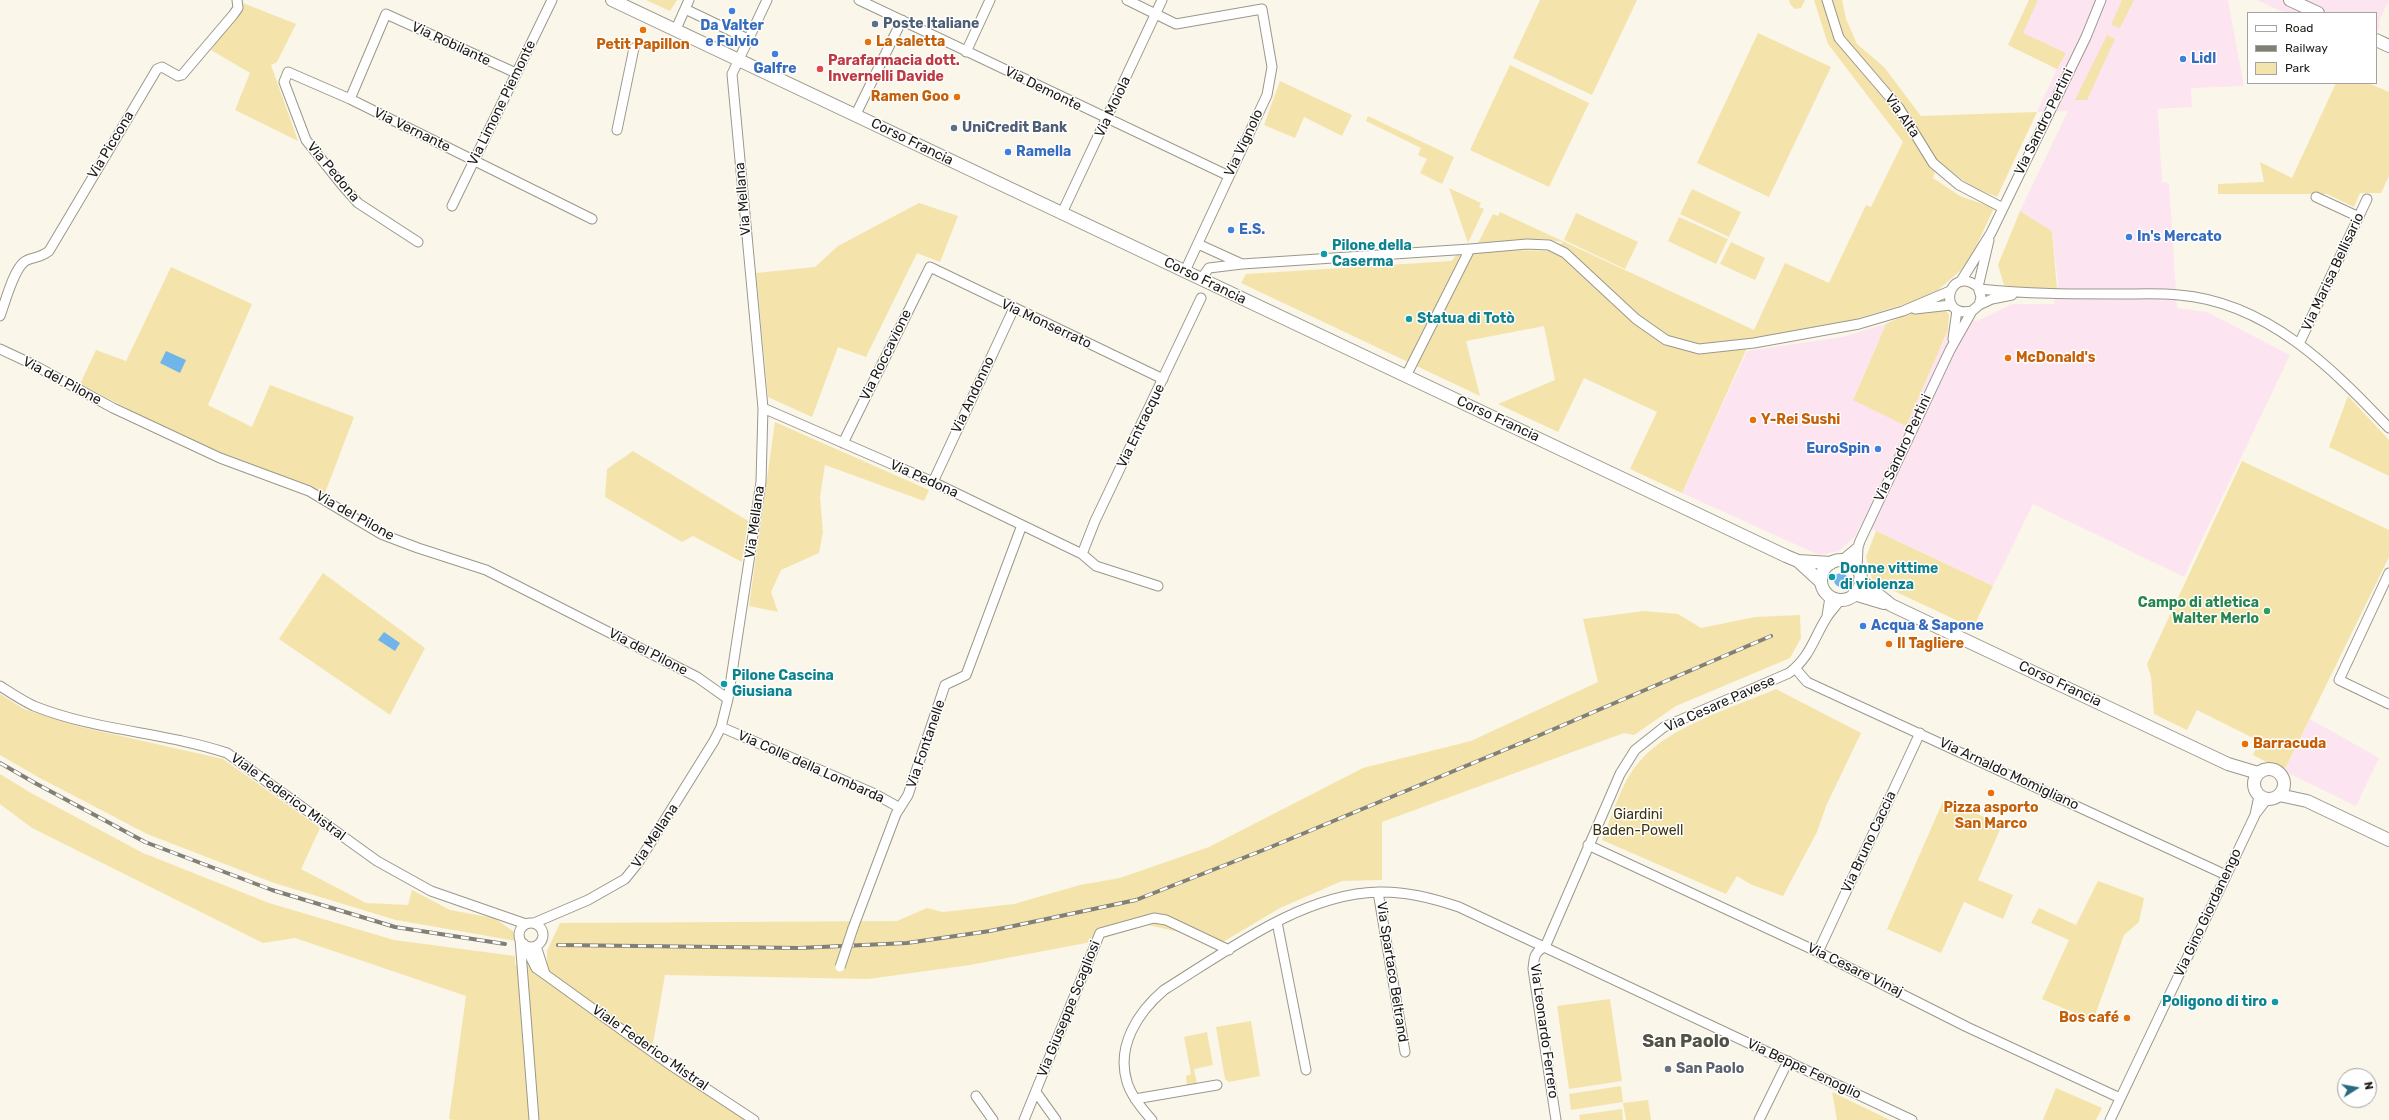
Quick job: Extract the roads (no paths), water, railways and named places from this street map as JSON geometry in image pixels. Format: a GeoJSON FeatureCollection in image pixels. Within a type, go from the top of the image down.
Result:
{"type":"FeatureCollection","features":[{"type":"Feature","properties":{"kind":"main road","name":"Corso Francia"},"geometry":{"type":"LineString","coordinates":[[612,0],[738,58],[1798,561],[1821,582]]}},
{"type":"Feature","properties":{"kind":"main road"},"geometry":{"type":"LineString","coordinates":[[2290,0],[2316,12]]}},
{"type":"Feature","properties":{"kind":"main road"},"geometry":{"type":"LineString","coordinates":[[2377,40],[2389,46]]}},
{"type":"Feature","properties":{"kind":"main road","name":"Corso Francia"},"geometry":{"type":"LineString","coordinates":[[1798,561],[1836,562]]}},
{"type":"Feature","properties":{"kind":"main road"},"geometry":{"type":"LineString","coordinates":[[1836,562],[1848,562],[1859,575],[1854,594],[1835,598],[1826,593],[1821,582],[1824,571],[1836,562]]}},
{"type":"Feature","properties":{"kind":"main road","name":"Corso Francia"},"geometry":{"type":"LineString","coordinates":[[1859,575],[1891,605]]}},
{"type":"Feature","properties":{"kind":"main road","name":"Corso Francia"},"geometry":{"type":"LineString","coordinates":[[1854,594],[1891,605],[2256,778]]}},
{"type":"Feature","properties":{"kind":"main road"},"geometry":{"type":"LineString","coordinates":[[2307,801],[2279,795],[2263,797],[2256,778],[2265,769],[2275,770],[2281,775],[2284,783],[2307,801],[2389,840]]}},
{"type":"Feature","properties":{"kind":"main road"},"geometry":{"type":"LineString","coordinates":[[2279,795],[2284,783]]}},
{"type":"Feature","properties":{"kind":"street","name":"Via Piccona"},"geometry":{"type":"LineString","coordinates":[[0,316],[17,270],[24,262],[40,258],[49,251],[157,69],[162,67],[178,76],[182,75],[233,15],[238,8],[237,0]]}},
{"type":"Feature","properties":{"kind":"street","name":"Via Limone Piemonte"},"geometry":{"type":"LineString","coordinates":[[452,206],[552,0]]}},
{"type":"Feature","properties":{"kind":"street"},"geometry":{"type":"LineString","coordinates":[[676,29],[690,0]]}},
{"type":"Feature","properties":{"kind":"street","name":"Via Mellana"},"geometry":{"type":"LineString","coordinates":[[530,924],[556,915],[610,889],[633,871],[721,727],[728,699],[761,482],[763,408],[732,74],[738,58],[767,0]]}},
{"type":"Feature","properties":{"kind":"street","name":"Via Demonte"},"geometry":{"type":"LineString","coordinates":[[859,0],[1107,120],[1229,176]]}},
{"type":"Feature","properties":{"kind":"street"},"geometry":{"type":"LineString","coordinates":[[966,52],[990,0]]}},
{"type":"Feature","properties":{"kind":"street"},"geometry":{"type":"LineString","coordinates":[[1127,0],[1156,14]]}},
{"type":"Feature","properties":{"kind":"street","name":"Via Moiola"},"geometry":{"type":"LineString","coordinates":[[1062,213],[1107,120],[1162,0]]}},
{"type":"Feature","properties":{"kind":"street","name":"Via Alta"},"geometry":{"type":"LineString","coordinates":[[1827,0],[1839,38],[1899,108],[1932,163],[1959,185],[2003,208]]}},
{"type":"Feature","properties":{"kind":"street","name":"Via Sandro Pertini"},"geometry":{"type":"LineString","coordinates":[[2097,12],[2101,0]]}},
{"type":"Feature","properties":{"kind":"street","name":"Via Sandro Pertini"},"geometry":{"type":"LineString","coordinates":[[1961,281],[1991,233],[2104,0]]}},
{"type":"Feature","properties":{"kind":"street"},"geometry":{"type":"LineString","coordinates":[[685,9],[748,40]]}},
{"type":"Feature","properties":{"kind":"street","name":"Via Vignolo"},"geometry":{"type":"LineString","coordinates":[[1156,14],[1176,24],[1262,9],[1271,54],[1271,80],[1267,96],[1186,271]]}},
{"type":"Feature","properties":{"kind":"street","name":"Via Robilante"},"geometry":{"type":"LineString","coordinates":[[350,100],[386,14],[516,74]]}},
{"type":"Feature","properties":{"kind":"street"},"geometry":{"type":"LineString","coordinates":[[856,114],[902,20]]}},
{"type":"Feature","properties":{"kind":"street"},"geometry":{"type":"LineString","coordinates":[[617,130],[634,48]]}},
{"type":"Feature","properties":{"kind":"street","name":"Via Pedona"},"geometry":{"type":"LineString","coordinates":[[350,100],[288,72],[284,82],[306,140],[342,185],[358,203],[418,242]]}},
{"type":"Feature","properties":{"kind":"street","name":"Via Vernante"},"geometry":{"type":"LineString","coordinates":[[350,100],[592,219]]}},
{"type":"Feature","properties":{"kind":"street"},"geometry":{"type":"LineString","coordinates":[[2316,197],[2359,217]]}},
{"type":"Feature","properties":{"kind":"street","name":"Via Marisa Bellisario"},"geometry":{"type":"LineString","coordinates":[[2299,344],[2367,199]]}},
{"type":"Feature","properties":{"kind":"street","name":"Via Sandro Pertini"},"geometry":{"type":"LineString","coordinates":[[1978,288],[1991,233]]}},
{"type":"Feature","properties":{"kind":"street"},"geometry":{"type":"LineString","coordinates":[[1198,244],[1242,264]]}},
{"type":"Feature","properties":{"kind":"street"},"geometry":{"type":"LineString","coordinates":[[1201,279],[1209,268],[1242,264],[1470,249],[1521,244],[1549,245],[1565,253],[1636,319],[1666,340],[1699,349],[1754,343],[1859,324],[1904,311],[1950,291],[1961,281],[1967,281],[1978,288],[2023,293],[2180,295],[2233,307],[2270,325],[2315,355],[2341,378],[2389,428]]}},
{"type":"Feature","properties":{"kind":"street"},"geometry":{"type":"LineString","coordinates":[[1406,376],[1470,249]]}},
{"type":"Feature","properties":{"kind":"street","name":"Via Monserrato"},"geometry":{"type":"LineString","coordinates":[[930,267],[1163,379]]}},
{"type":"Feature","properties":{"kind":"street","name":"Via Roccavione"},"geometry":{"type":"LineString","coordinates":[[843,443],[930,267]]}},
{"type":"Feature","properties":{"kind":"street"},"geometry":{"type":"LineString","coordinates":[[1976,308],[1981,297],[1978,288]]}},
{"type":"Feature","properties":{"kind":"street"},"geometry":{"type":"LineString","coordinates":[[1950,291],[1954,307]]}},
{"type":"Feature","properties":{"kind":"street"},"geometry":{"type":"LineString","coordinates":[[1904,311],[1954,307],[1964,313],[1992,299],[2023,293]]}},
{"type":"Feature","properties":{"kind":"street","name":"Via Entracque"},"geometry":{"type":"LineString","coordinates":[[1082,554],[1095,521],[1201,298]]}},
{"type":"Feature","properties":{"kind":"street","name":"Via Sandro Pertini"},"geometry":{"type":"LineString","coordinates":[[1950,350],[1954,307]]}},
{"type":"Feature","properties":{"kind":"street","name":"Via Andonno"},"geometry":{"type":"LineString","coordinates":[[933,482],[1014,308]]}},
{"type":"Feature","properties":{"kind":"street","name":"Via Sandro Pertini"},"geometry":{"type":"LineString","coordinates":[[1859,575],[1858,547],[1950,350],[1976,308]]}},
{"type":"Feature","properties":{"kind":"street","name":"Via del Pilone"},"geometry":{"type":"LineString","coordinates":[[0,349],[30,362],[113,408],[220,458],[309,491],[381,534],[418,548],[486,570],[696,677],[728,699]]}},
{"type":"Feature","properties":{"kind":"street","name":"Via Pedona"},"geometry":{"type":"LineString","coordinates":[[763,408],[933,482],[1082,554],[1096,566],[1158,586]]}},
{"type":"Feature","properties":{"kind":"street","name":"Via Fontanelle"},"geometry":{"type":"LineString","coordinates":[[840,970],[853,928],[900,808],[908,795],[945,685],[966,675],[1022,525]]}},
{"type":"Feature","properties":{"kind":"street","name":"Via Sandro Pertini"},"geometry":{"type":"LineString","coordinates":[[1836,562],[1858,547]]}},
{"type":"Feature","properties":{"kind":"street"},"geometry":{"type":"LineString","coordinates":[[2388,578],[2340,680],[2389,704]]}},
{"type":"Feature","properties":{"kind":"street","name":"Via Cesare Pavese"},"geometry":{"type":"LineString","coordinates":[[1545,947],[1620,774],[1635,750],[1664,727],[1780,677],[1795,668],[1810,651],[1828,616],[1835,598]]}},
{"type":"Feature","properties":{"kind":"street","name":"Via Arnaldo Momigliano"},"geometry":{"type":"LineString","coordinates":[[1795,668],[1807,682],[2226,875]]}},
{"type":"Feature","properties":{"kind":"street","name":"Viale Federico Mistral"},"geometry":{"type":"LineString","coordinates":[[0,686],[34,706],[73,719],[204,745],[227,753],[377,861],[431,891],[498,916],[530,924]]}},
{"type":"Feature","properties":{"kind":"street","name":"Via Colle della Lombarda"},"geometry":{"type":"LineString","coordinates":[[721,727],[875,794],[900,808]]}},
{"type":"Feature","properties":{"kind":"street","name":"Via Bruno Caccia"},"geometry":{"type":"LineString","coordinates":[[1818,952],[1920,733]]}},
{"type":"Feature","properties":{"kind":"street","name":"Via Gino Giordanengo"},"geometry":{"type":"LineString","coordinates":[[2110,1120],[2263,797]]}},
{"type":"Feature","properties":{"kind":"street","name":"Via Cesare Vinaj"},"geometry":{"type":"LineString","coordinates":[[1588,845],[1818,952],[1968,1026],[2120,1098]]}},
{"type":"Feature","properties":{"kind":"street"},"geometry":{"type":"LineString","coordinates":[[1152,1120],[1135,1099],[1127,1081],[1125,1057],[1128,1042],[1138,1018],[1149,1004],[1164,990],[1276,922],[1321,903],[1348,895],[1378,892],[1422,896],[1441,901],[1545,947]]}},
{"type":"Feature","properties":{"kind":"street","name":"Via Spartaco Beltrand"},"geometry":{"type":"LineString","coordinates":[[1378,892],[1405,1052]]}},
{"type":"Feature","properties":{"kind":"street"},"geometry":{"type":"LineString","coordinates":[[546,976],[536,946],[542,942],[544,935],[556,915]]}},
{"type":"Feature","properties":{"kind":"street","name":"Viale Federico Mistral"},"geometry":{"type":"LineString","coordinates":[[498,916],[521,939],[536,968],[546,976],[672,1066],[754,1120]]}},
{"type":"Feature","properties":{"kind":"street","name":"Via Giuseppe Scagliosi"},"geometry":{"type":"LineString","coordinates":[[1056,1120],[1036,1092],[1100,932],[1154,918],[1166,920],[1229,950]]}},
{"type":"Feature","properties":{"kind":"street"},"geometry":{"type":"LineString","coordinates":[[1276,922],[1306,1070]]}},
{"type":"Feature","properties":{"kind":"street"},"geometry":{"type":"LineString","coordinates":[[534,1120],[521,939],[530,924],[541,927],[544,935]]}},
{"type":"Feature","properties":{"kind":"street","name":"Viale Federico Mistral"},"geometry":{"type":"LineString","coordinates":[[521,939],[536,946]]}},
{"type":"Feature","properties":{"kind":"street","name":"Via Beppe Fenoglio"},"geometry":{"type":"LineString","coordinates":[[1545,947],[1912,1120]]}},
{"type":"Feature","properties":{"kind":"street","name":"Via Leonardo Ferrero"},"geometry":{"type":"LineString","coordinates":[[1545,947],[1537,950],[1534,958],[1533,969],[1556,1120]]}},
{"type":"Feature","properties":{"kind":"street"},"geometry":{"type":"LineString","coordinates":[[1759,1120],[1788,1061]]}},
{"type":"Feature","properties":{"kind":"street"},"geometry":{"type":"LineString","coordinates":[[1135,1099],[1217,1085]]}},
{"type":"Feature","properties":{"kind":"street"},"geometry":{"type":"LineString","coordinates":[[1024,1120],[1036,1092]]}},
{"type":"Feature","properties":{"kind":"street"},"geometry":{"type":"LineString","coordinates":[[976,1096],[993,1120]]}},
{"type":"Feature","properties":{"kind":"water"},"geometry":{"type":"Polygon","coordinates":[[[166,351],[186,360],[180,373],[160,363],[166,351]]]}},
{"type":"Feature","properties":{"kind":"water"},"geometry":{"type":"Polygon","coordinates":[[[1838,573],[1844,573],[1848,577],[1848,583],[1844,587],[1838,587],[1834,583],[1834,577],[1838,573]]]}},
{"type":"Feature","properties":{"kind":"water"},"geometry":{"type":"Polygon","coordinates":[[[384,632],[400,643],[395,651],[378,640],[384,632]]]}},
{"type":"Feature","properties":{"kind":"railway"},"geometry":{"type":"LineString","coordinates":[[558,945],[799,948],[907,943],[990,931],[1136,900],[1266,849],[1526,741],[1771,636]]}},
{"type":"Feature","properties":{"kind":"railway"},"geometry":{"type":"LineString","coordinates":[[0,763],[145,842],[272,890],[395,927],[505,944]]}},
{"type":"Feature","properties":{"kind":"place","name":"Da Valter e Fulvio"},"geometry":{"type":"Point","coordinates":[732,11]}},
{"type":"Feature","properties":{"kind":"place","name":"Poste Italiane"},"geometry":{"type":"Point","coordinates":[875,24]}},
{"type":"Feature","properties":{"kind":"place","name":"Petit Papillon"},"geometry":{"type":"Point","coordinates":[643,30]}},
{"type":"Feature","properties":{"kind":"place","name":"La saletta"},"geometry":{"type":"Point","coordinates":[868,42]}},
{"type":"Feature","properties":{"kind":"place","name":"Galfre"},"geometry":{"type":"Point","coordinates":[775,54]}},
{"type":"Feature","properties":{"kind":"place","name":"Lidl"},"geometry":{"type":"Point","coordinates":[2183,59]}},
{"type":"Feature","properties":{"kind":"place","name":"Parafarmacia dott. Invernelli Davide"},"geometry":{"type":"Point","coordinates":[820,69]}},
{"type":"Feature","properties":{"kind":"place","name":"Ramen Goo"},"geometry":{"type":"Point","coordinates":[957,97]}},
{"type":"Feature","properties":{"kind":"place","name":"UniCredit Bank"},"geometry":{"type":"Point","coordinates":[954,128]}},
{"type":"Feature","properties":{"kind":"place","name":"Ramella"},"geometry":{"type":"Point","coordinates":[1008,152]}},
{"type":"Feature","properties":{"kind":"place","name":"E.S."},"geometry":{"type":"Point","coordinates":[1231,230]}},
{"type":"Feature","properties":{"kind":"place","name":"In's Mercato"},"geometry":{"type":"Point","coordinates":[2129,237]}},
{"type":"Feature","properties":{"kind":"place","name":"Pilone della Caserma"},"geometry":{"type":"Point","coordinates":[1324,254]}},
{"type":"Feature","properties":{"kind":"place","name":"Statua di Totò"},"geometry":{"type":"Point","coordinates":[1409,319]}},
{"type":"Feature","properties":{"kind":"place","name":"McDonald's"},"geometry":{"type":"Point","coordinates":[2008,358]}},
{"type":"Feature","properties":{"kind":"place","name":"Y-Rei Sushi"},"geometry":{"type":"Point","coordinates":[1753,420]}},
{"type":"Feature","properties":{"kind":"place","name":"EuroSpin"},"geometry":{"type":"Point","coordinates":[1878,449]}},
{"type":"Feature","properties":{"kind":"place","name":"Donne vittime di violenza"},"geometry":{"type":"Point","coordinates":[1832,577]}},
{"type":"Feature","properties":{"kind":"place","name":"Campo di atletica Walter Merlo"},"geometry":{"type":"Point","coordinates":[2267,611]}},
{"type":"Feature","properties":{"kind":"place","name":"Acqua & Sapone"},"geometry":{"type":"Point","coordinates":[1863,626]}},
{"type":"Feature","properties":{"kind":"place","name":"Il Tagliere"},"geometry":{"type":"Point","coordinates":[1889,644]}},
{"type":"Feature","properties":{"kind":"place","name":"Pilone Cascina Giusiana"},"geometry":{"type":"Point","coordinates":[724,684]}},
{"type":"Feature","properties":{"kind":"place","name":"Barracuda"},"geometry":{"type":"Point","coordinates":[2245,744]}},
{"type":"Feature","properties":{"kind":"place","name":"Pizza asporto San Marco"},"geometry":{"type":"Point","coordinates":[1991,793]}},
{"type":"Feature","properties":{"kind":"place","name":"Poligono di tiro"},"geometry":{"type":"Point","coordinates":[2275,1002]}},
{"type":"Feature","properties":{"kind":"place","name":"Bos café"},"geometry":{"type":"Point","coordinates":[2127,1018]}},
{"type":"Feature","properties":{"kind":"place","name":"San Paolo"},"geometry":{"type":"Point","coordinates":[1668,1069]}},
{"type":"Feature","properties":{"kind":"district","name":"San Paolo"},"geometry":{"type":"Point","coordinates":[1686,1042]}},
{"type":"Feature","properties":{"kind":"park label","name":"Giardini Baden-Powell"},"geometry":{"type":"Point","coordinates":[1638,824]}}]}
